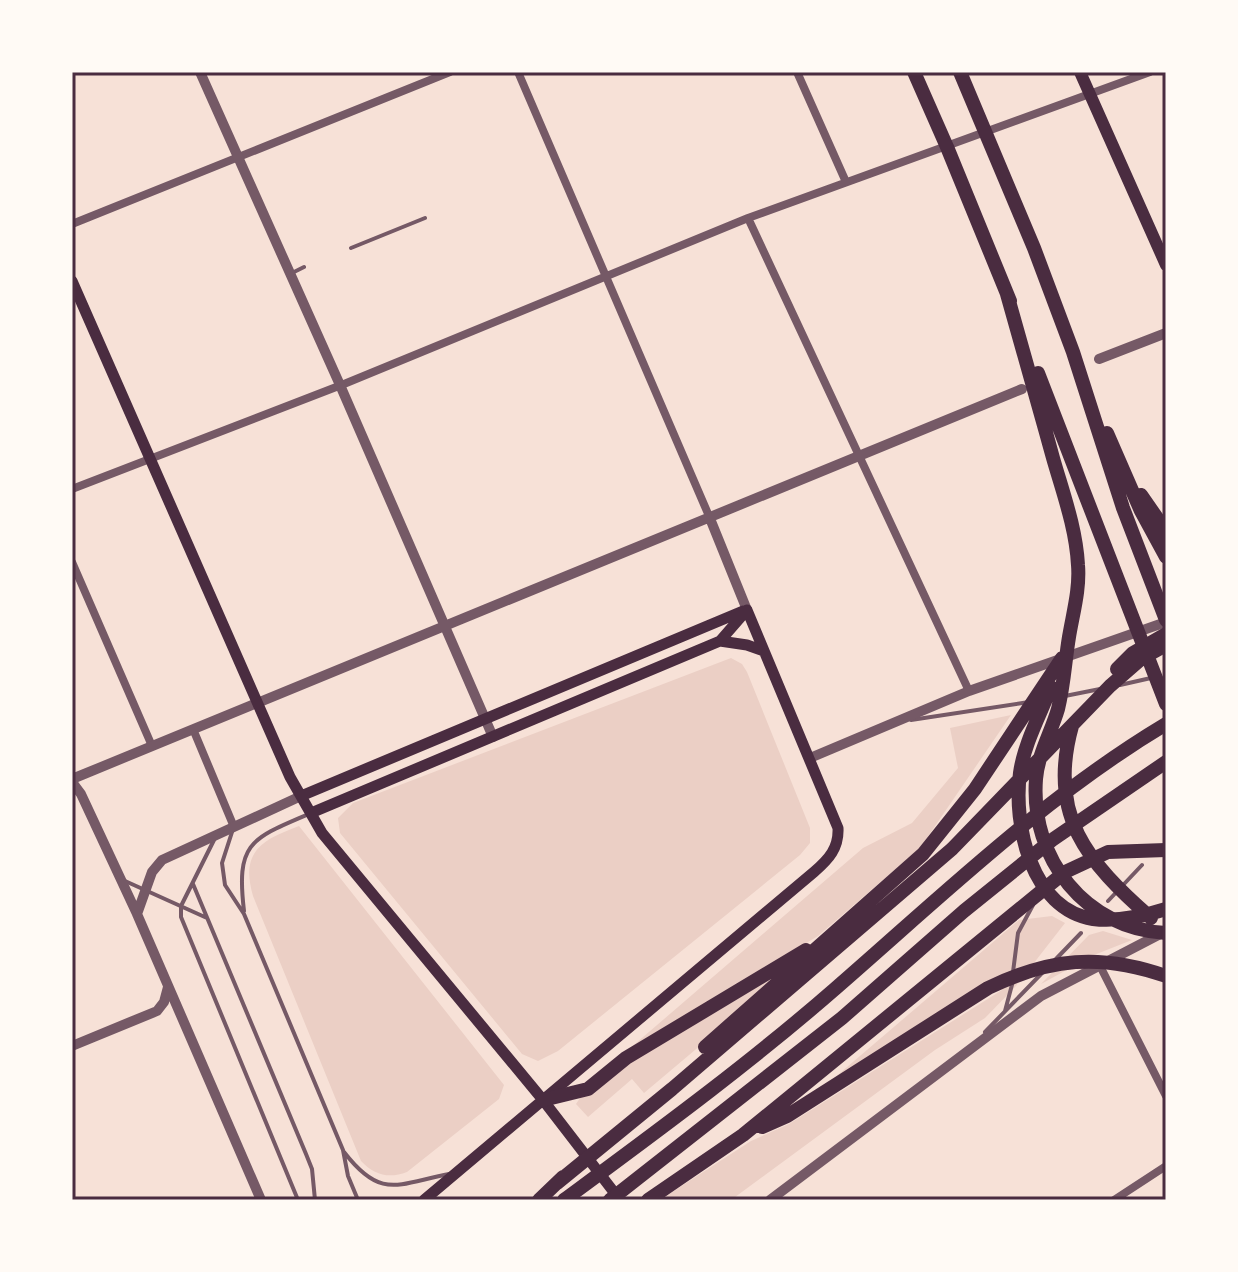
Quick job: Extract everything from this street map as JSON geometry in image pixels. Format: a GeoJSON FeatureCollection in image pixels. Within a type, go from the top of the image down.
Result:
{"type":"FeatureCollection","features":[{"type":"Feature","properties":{"kind":"highway"},"geometry":{"type":"LineString","coordinates":[[914,72],[1007,294],[1166,704]]}},
{"type":"Feature","properties":{"kind":"highway"},"geometry":{"type":"LineString","coordinates":[[960,72],[1010,187],[1073,352],[1119,461],[1145,520],[1166,557]]}},
{"type":"Feature","properties":{"kind":"highway"},"geometry":{"type":"LineString","coordinates":[[1007,294],[1075,540],[1078,585],[1060,701],[1036,778],[1044,835],[1063,877],[1093,909],[1126,927],[1166,932]]}},
{"type":"Feature","properties":{"kind":"highway"},"geometry":{"type":"LineString","coordinates":[[1073,352],[1123,508],[1166,621]]}},
{"type":"Feature","properties":{"kind":"highway"},"geometry":{"type":"LineString","coordinates":[[1119,461],[1166,531]]}},
{"type":"Feature","properties":{"kind":"highway"},"geometry":{"type":"LineString","coordinates":[[1166,634],[1133,653],[1099,686],[1077,717],[1069,738],[1064,773],[1068,806],[1080,838],[1097,867],[1166,932]]}},
{"type":"Feature","properties":{"kind":"highway"},"geometry":{"type":"LineString","coordinates":[[1069,638],[1023,757],[1018,810],[1023,841],[1039,877],[1056,899],[1085,917],[1114,919],[1166,909]]}},
{"type":"Feature","properties":{"kind":"highway"},"geometry":{"type":"LineString","coordinates":[[668,1086],[952,849],[1110,686],[1141,659],[1166,645]]}},
{"type":"Feature","properties":{"kind":"highway"},"geometry":{"type":"LineString","coordinates":[[539,1200],[923,854],[975,789],[1062,658]]}},
{"type":"Feature","properties":{"kind":"highway"},"geometry":{"type":"LineString","coordinates":[[564,1200],[683,1113],[834,990],[1056,797],[1104,762],[1166,724]]}},
{"type":"Feature","properties":{"kind":"highway"},"geometry":{"type":"LineString","coordinates":[[610,1200],[842,1018],[964,911],[1052,840],[1166,762]]}},
{"type":"Feature","properties":{"kind":"highway"},"geometry":{"type":"LineString","coordinates":[[648,1200],[743,1135],[1048,884],[1074,866],[1108,852],[1166,850]]}},
{"type":"Feature","properties":{"kind":"highway"},"geometry":{"type":"LineString","coordinates":[[543,1100],[588,1089],[626,1058],[800,954],[850,920]]}},
{"type":"Feature","properties":{"kind":"highway"},"geometry":{"type":"LineString","coordinates":[[743,1135],[787,1116],[988,988],[1037,968],[1081,961],[1128,965],[1166,976]]}},
{"type":"Feature","properties":{"kind":"main road"},"geometry":{"type":"LineString","coordinates":[[1080,72],[1166,265]]}},
{"type":"Feature","properties":{"kind":"main road"},"geometry":{"type":"LineString","coordinates":[[72,281],[257,703],[322,833],[543,1100],[620,1200]]}},
{"type":"Feature","properties":{"kind":"main road"},"geometry":{"type":"LineString","coordinates":[[301,796],[747,610]]}},
{"type":"Feature","properties":{"kind":"main road"},"geometry":{"type":"LineString","coordinates":[[311,813],[720,641],[747,610]]}},
{"type":"Feature","properties":{"kind":"main road"},"geometry":{"type":"LineString","coordinates":[[424,1200],[825,863],[836,847],[839,834],[747,610]]}},
{"type":"Feature","properties":{"kind":"main road"},"geometry":{"type":"LineString","coordinates":[[720,641],[764,651]]}},
{"type":"Feature","properties":{"kind":"street"},"geometry":{"type":"LineString","coordinates":[[200,72],[493,737]]}},
{"type":"Feature","properties":{"kind":"street"},"geometry":{"type":"LineString","coordinates":[[72,224],[450,72]]}},
{"type":"Feature","properties":{"kind":"street"},"geometry":{"type":"LineString","coordinates":[[518,72],[747,610]]}},
{"type":"Feature","properties":{"kind":"street"},"geometry":{"type":"LineString","coordinates":[[797,72],[846,182]]}},
{"type":"Feature","properties":{"kind":"street"},"geometry":{"type":"LineString","coordinates":[[72,489],[340,385],[748,218],[1150,72]]}},
{"type":"Feature","properties":{"kind":"street"},"geometry":{"type":"LineString","coordinates":[[748,218],[969,691]]}},
{"type":"Feature","properties":{"kind":"street"},"geometry":{"type":"LineString","coordinates":[[1099,359],[1166,333]]}},
{"type":"Feature","properties":{"kind":"street"},"geometry":{"type":"LineString","coordinates":[[261,1200],[137,914],[72,780],[1022,389]]}},
{"type":"Feature","properties":{"kind":"street"},"geometry":{"type":"LineString","coordinates":[[72,562],[152,746]]}},
{"type":"Feature","properties":{"kind":"street"},"geometry":{"type":"LineString","coordinates":[[810,758],[969,691],[1166,621]]}},
{"type":"Feature","properties":{"kind":"street"},"geometry":{"type":"LineString","coordinates":[[193,729],[234,827]]}},
{"type":"Feature","properties":{"kind":"street"},"geometry":{"type":"LineString","coordinates":[[137,914],[152,872],[162,860],[301,796]]}},
{"type":"Feature","properties":{"kind":"street"},"geometry":{"type":"LineString","coordinates":[[770,1200],[1041,996],[1166,932]]}},
{"type":"Feature","properties":{"kind":"street"},"geometry":{"type":"LineString","coordinates":[[1099,964],[1166,1096]]}},
{"type":"Feature","properties":{"kind":"street"},"geometry":{"type":"LineString","coordinates":[[72,1046],[157,1011],[164,1002],[168,987]]}},
{"type":"Feature","properties":{"kind":"street"},"geometry":{"type":"LineString","coordinates":[[1114,1200],[1166,1166]]}},
{"type":"Feature","properties":{"kind":"lane"},"geometry":{"type":"LineString","coordinates":[[351,248],[425,218]]}},
{"type":"Feature","properties":{"kind":"lane"},"geometry":{"type":"LineString","coordinates":[[291,273],[304,267]]}},
{"type":"Feature","properties":{"kind":"lane"},"geometry":{"type":"LineString","coordinates":[[889,724],[1074,694],[1166,675]]}},
{"type":"Feature","properties":{"kind":"lane"},"geometry":{"type":"LineString","coordinates":[[244,914],[241,866],[254,841],[311,813]]}},
{"type":"Feature","properties":{"kind":"lane"},"geometry":{"type":"LineString","coordinates":[[234,827],[222,863],[225,885],[244,914],[343,1150],[348,1176],[358,1200]]}},
{"type":"Feature","properties":{"kind":"lane"},"geometry":{"type":"LineString","coordinates":[[216,835],[181,906],[184,926],[298,1200]]}},
{"type":"Feature","properties":{"kind":"lane"},"geometry":{"type":"LineString","coordinates":[[1108,901],[1142,865]]}},
{"type":"Feature","properties":{"kind":"lane"},"geometry":{"type":"LineString","coordinates":[[119,878],[143,892],[207,918]]}},
{"type":"Feature","properties":{"kind":"lane"},"geometry":{"type":"LineString","coordinates":[[193,884],[312,1169],[315,1200]]}},
{"type":"Feature","properties":{"kind":"lane"},"geometry":{"type":"LineString","coordinates":[[1005,1014],[1012,991],[1018,933],[1034,902],[1048,884]]}},
{"type":"Feature","properties":{"kind":"lane"},"geometry":{"type":"LineString","coordinates":[[964,1052],[1005,1014],[1081,933]]}},
{"type":"Feature","properties":{"kind":"lane"},"geometry":{"type":"LineString","coordinates":[[343,1150],[366,1176],[391,1187],[459,1171]]}},
{"type":"Feature","properties":{"kind":"shaded area"},"geometry":{"type":"Polygon","coordinates":[[[731,658],[742,664],[747,672],[810,828],[810,843],[800,855],[558,1051],[538,1061],[522,1054],[340,833],[338,818],[353,803],[731,658]]]}},
{"type":"Feature","properties":{"kind":"shaded area"},"geometry":{"type":"Polygon","coordinates":[[[1011,715],[920,848],[818,936],[628,1050],[863,848],[912,823],[958,768],[950,728],[1011,715]]]}},
{"type":"Feature","properties":{"kind":"shaded area"},"geometry":{"type":"Polygon","coordinates":[[[299,826],[504,1085],[499,1099],[407,1172],[382,1174],[361,1161],[253,896],[250,868],[257,849],[299,826]]]}},
{"type":"Feature","properties":{"kind":"shaded area"},"geometry":{"type":"Polygon","coordinates":[[[1052,916],[1065,923],[1016,986],[985,1018],[935,1050],[731,1200],[660,1200],[751,1141],[789,1124],[1002,990],[995,978],[819,1091],[1019,920],[1052,916]]]}},
{"type":"Feature","properties":{"kind":"shaded area"},"geometry":{"type":"Polygon","coordinates":[[[1103,931],[1132,940],[1094,955],[1041,984],[1089,935],[1103,931]]]}},
{"type":"Feature","properties":{"kind":"shaded area"},"geometry":{"type":"Polygon","coordinates":[[[774,975],[778,980],[644,1093],[632,1079],[588,1117],[576,1104],[582,1095],[647,1049],[774,975]]]}}]}
